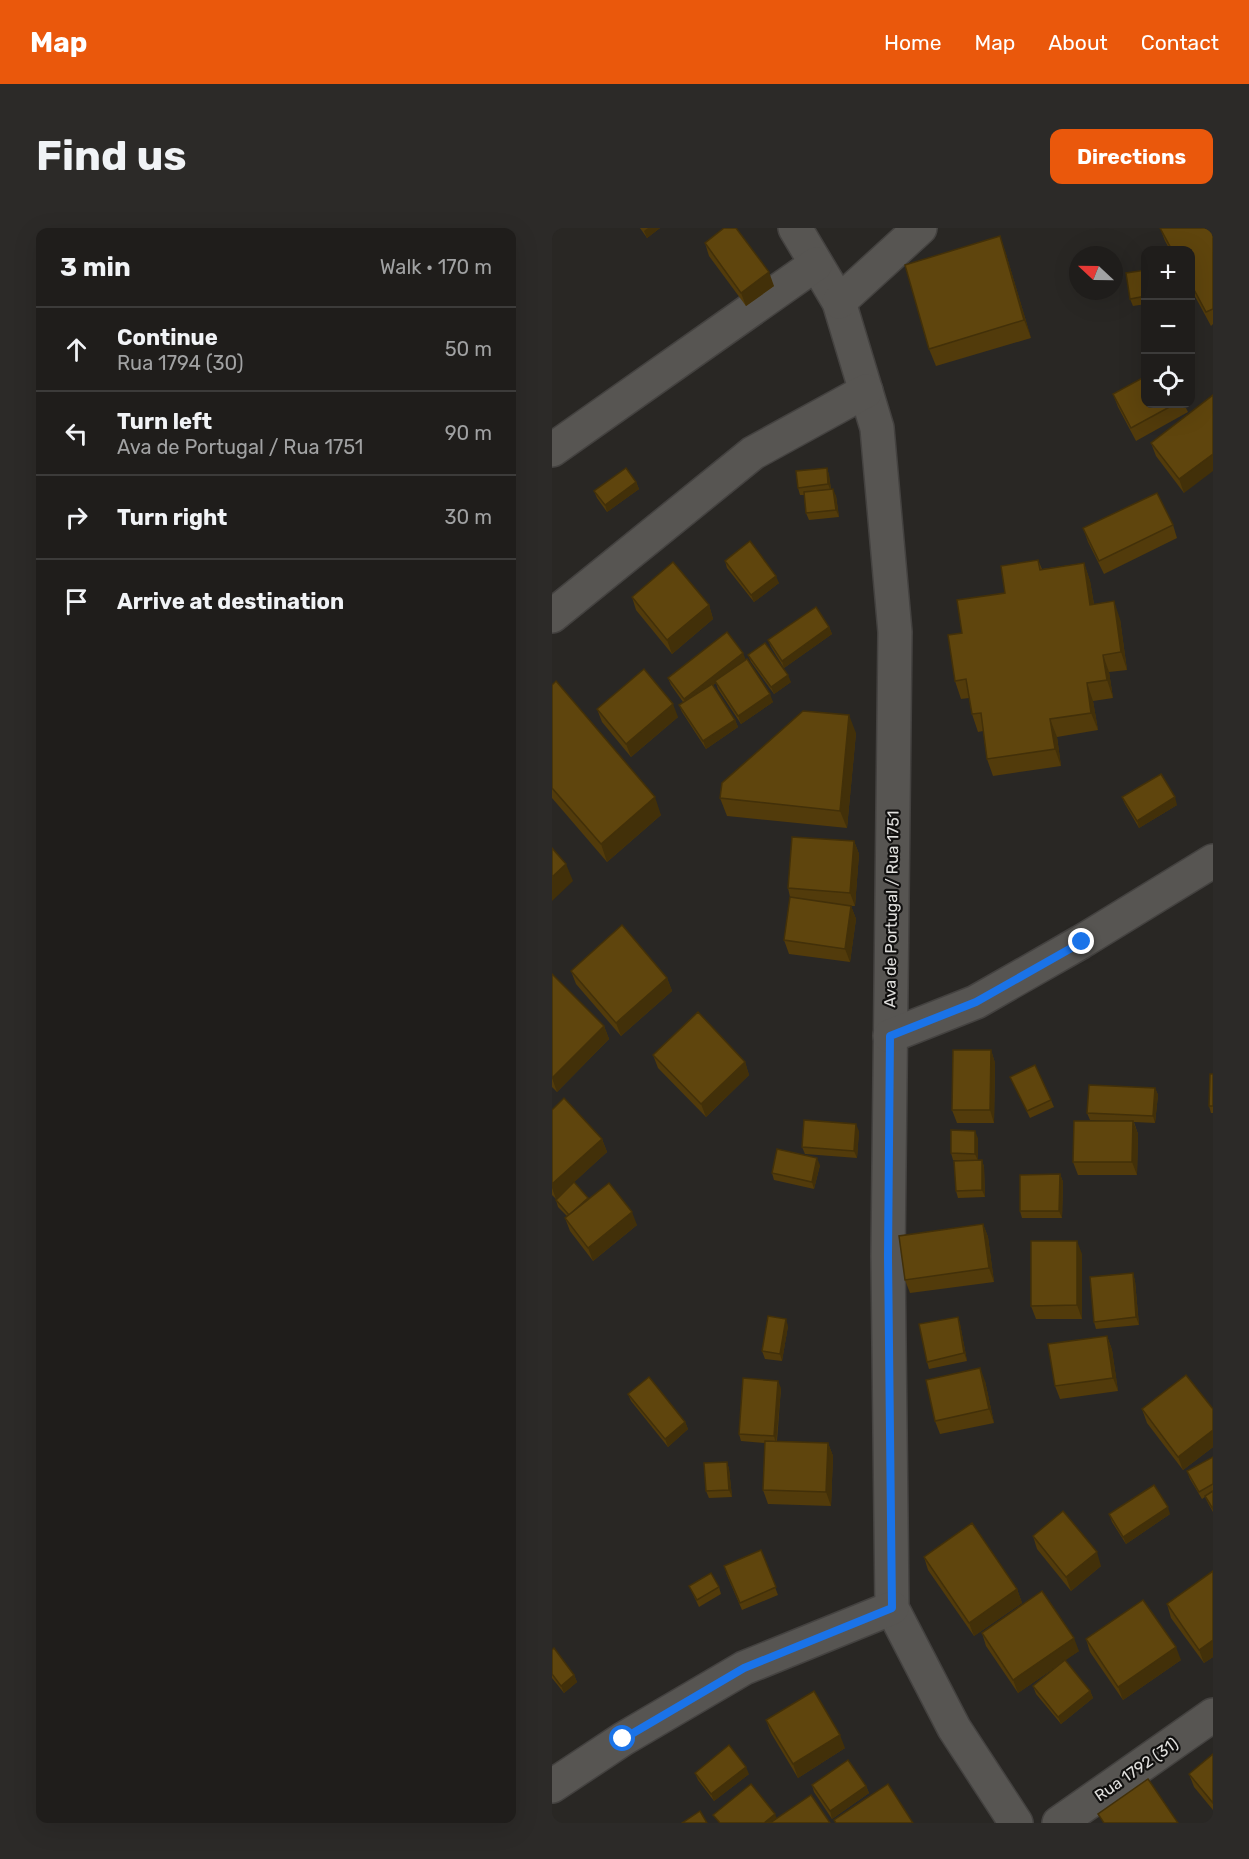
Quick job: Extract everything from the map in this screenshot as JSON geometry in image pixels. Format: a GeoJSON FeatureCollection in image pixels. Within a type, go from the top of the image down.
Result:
{"type":"FeatureCollection","features":[{"type":"Feature","properties":{"kind":"street","name":"Ava de Portugal / Rua 1751"},"geometry":{"type":"LineString","coordinates":[[795,228],[839,302],[877,428],[894,632],[888,1267],[892,1608]]}},
{"type":"Feature","properties":{"kind":"street"},"geometry":{"type":"LineString","coordinates":[[839,302],[920,228]]}},
{"type":"Feature","properties":{"kind":"street"},"geometry":{"type":"LineString","coordinates":[[552,450],[816,264]]}},
{"type":"Feature","properties":{"kind":"street"},"geometry":{"type":"LineString","coordinates":[[552,616],[753,453],[866,391]]}},
{"type":"Feature","properties":{"kind":"street"},"geometry":{"type":"LineString","coordinates":[[890,1036],[976,1002],[1082,942],[1213,861]]}},
{"type":"Feature","properties":{"kind":"street"},"geometry":{"type":"LineString","coordinates":[[552,1786],[623,1739],[744,1668],[892,1608],[954,1728],[1016,1823]]}},
{"type":"Feature","properties":{"kind":"street","name":"Rua 1792 (31)"},"geometry":{"type":"LineString","coordinates":[[1059,1823],[1213,1715]]}},
{"type":"Feature","properties":{"kind":"building"},"geometry":{"type":"Polygon","coordinates":[[[724,228],[736,228],[769,272],[741,293],[705,243],[724,228]]]}},
{"type":"Feature","properties":{"kind":"building"},"geometry":{"type":"Polygon","coordinates":[[[1160,228],[1213,228],[1213,309],[1206,312],[1195,291],[1195,246],[1170,246],[1160,228]]]}},
{"type":"Feature","properties":{"kind":"building"},"geometry":{"type":"Polygon","coordinates":[[[1000,236],[1024,320],[929,349],[905,265],[1000,236]]]}},
{"type":"Feature","properties":{"kind":"building"},"geometry":{"type":"Polygon","coordinates":[[[1141,271],[1141,297],[1130,299],[1126,273],[1141,271]]]}},
{"type":"Feature","properties":{"kind":"building"},"geometry":{"type":"Polygon","coordinates":[[[1141,379],[1141,408],[1168,408],[1131,428],[1113,394],[1141,379]]]}},
{"type":"Feature","properties":{"kind":"building"},"geometry":{"type":"Polygon","coordinates":[[[1213,395],[1213,454],[1179,479],[1151,443],[1213,395]]]}},
{"type":"Feature","properties":{"kind":"building"},"geometry":{"type":"Polygon","coordinates":[[[626,468],[636,482],[605,505],[594,491],[626,468]]]}},
{"type":"Feature","properties":{"kind":"building"},"geometry":{"type":"Polygon","coordinates":[[[827,468],[828,484],[798,488],[796,471],[827,468]]]}},
{"type":"Feature","properties":{"kind":"building"},"geometry":{"type":"Polygon","coordinates":[[[833,489],[836,510],[806,513],[804,492],[833,489]]]}},
{"type":"Feature","properties":{"kind":"building"},"geometry":{"type":"Polygon","coordinates":[[[1157,493],[1173,525],[1099,561],[1083,528],[1157,493]]]}},
{"type":"Feature","properties":{"kind":"building"},"geometry":{"type":"Polygon","coordinates":[[[750,541],[776,576],[751,595],[725,561],[750,541]]]}},
{"type":"Feature","properties":{"kind":"building"},"geometry":{"type":"Polygon","coordinates":[[[1038,560],[1040,570],[1084,563],[1090,605],[1114,601],[1121,652],[1103,655],[1107,680],[1087,683],[1091,713],[1050,719],[1055,749],[987,759],[981,713],[972,714],[966,679],[955,681],[948,635],[962,633],[957,600],[1005,593],[1001,566],[1038,560]]]}},
{"type":"Feature","properties":{"kind":"building"},"geometry":{"type":"Polygon","coordinates":[[[673,562],[709,605],[667,640],[632,597],[673,562]]]}},
{"type":"Feature","properties":{"kind":"building"},"geometry":{"type":"Polygon","coordinates":[[[816,607],[829,627],[782,661],[768,640],[816,607]]]}},
{"type":"Feature","properties":{"kind":"building"},"geometry":{"type":"Polygon","coordinates":[[[727,632],[743,653],[684,699],[668,678],[727,632]]]}},
{"type":"Feature","properties":{"kind":"building"},"geometry":{"type":"Polygon","coordinates":[[[765,643],[788,675],[771,687],[748,655],[765,643]]]}},
{"type":"Feature","properties":{"kind":"building"},"geometry":{"type":"Polygon","coordinates":[[[747,659],[770,694],[738,716],[715,681],[747,659]]]}},
{"type":"Feature","properties":{"kind":"building"},"geometry":{"type":"Polygon","coordinates":[[[644,669],[673,704],[626,744],[597,709],[644,669]]]}},
{"type":"Feature","properties":{"kind":"building"},"geometry":{"type":"Polygon","coordinates":[[[556,681],[655,797],[601,844],[552,788],[552,685],[556,681]]]}},
{"type":"Feature","properties":{"kind":"building"},"geometry":{"type":"Polygon","coordinates":[[[712,684],[735,720],[703,741],[679,705],[712,684]]]}},
{"type":"Feature","properties":{"kind":"building"},"geometry":{"type":"Polygon","coordinates":[[[803,711],[849,715],[840,811],[720,798],[722,783],[803,711]]]}},
{"type":"Feature","properties":{"kind":"building"},"geometry":{"type":"Polygon","coordinates":[[[1161,774],[1175,797],[1137,821],[1122,797],[1161,774]]]}},
{"type":"Feature","properties":{"kind":"building"},"geometry":{"type":"Polygon","coordinates":[[[792,837],[854,841],[850,893],[788,888],[792,837]]]}},
{"type":"Feature","properties":{"kind":"building"},"geometry":{"type":"Polygon","coordinates":[[[552,848],[566,864],[552,877],[552,848]]]}},
{"type":"Feature","properties":{"kind":"building"},"geometry":{"type":"Polygon","coordinates":[[[790,897],[851,906],[845,949],[784,940],[790,897]]]}},
{"type":"Feature","properties":{"kind":"building"},"geometry":{"type":"Polygon","coordinates":[[[622,925],[667,978],[616,1023],[571,971],[622,925]]]}},
{"type":"Feature","properties":{"kind":"building"},"geometry":{"type":"Polygon","coordinates":[[[552,974],[604,1026],[552,1078],[552,974]]]}},
{"type":"Feature","properties":{"kind":"building"},"geometry":{"type":"Polygon","coordinates":[[[698,1012],[745,1062],[701,1104],[653,1055],[698,1012]]]}},
{"type":"Feature","properties":{"kind":"building"},"geometry":{"type":"Polygon","coordinates":[[[953,1050],[991,1050],[990,1110],[952,1110],[953,1050]]]}},
{"type":"Feature","properties":{"kind":"building"},"geometry":{"type":"Polygon","coordinates":[[[1035,1065],[1051,1100],[1027,1111],[1010,1077],[1035,1065]]]}},
{"type":"Feature","properties":{"kind":"building"},"geometry":{"type":"Polygon","coordinates":[[[1210,1074],[1213,1074],[1213,1106],[1209,1106],[1210,1074]]]}},
{"type":"Feature","properties":{"kind":"building"},"geometry":{"type":"Polygon","coordinates":[[[1089,1085],[1155,1088],[1153,1116],[1087,1113],[1089,1085]]]}},
{"type":"Feature","properties":{"kind":"building"},"geometry":{"type":"Polygon","coordinates":[[[564,1098],[602,1139],[552,1184],[552,1110],[564,1098]]]}},
{"type":"Feature","properties":{"kind":"building"},"geometry":{"type":"Polygon","coordinates":[[[804,1120],[856,1124],[854,1151],[802,1147],[804,1120]]]}},
{"type":"Feature","properties":{"kind":"building"},"geometry":{"type":"Polygon","coordinates":[[[1074,1121],[1133,1121],[1132,1162],[1073,1162],[1074,1121]]]}},
{"type":"Feature","properties":{"kind":"building"},"geometry":{"type":"Polygon","coordinates":[[[951,1130],[975,1131],[975,1154],[951,1153],[951,1130]]]}},
{"type":"Feature","properties":{"kind":"building"},"geometry":{"type":"Polygon","coordinates":[[[777,1149],[817,1158],[812,1182],[772,1173],[777,1149]]]}},
{"type":"Feature","properties":{"kind":"building"},"geometry":{"type":"Polygon","coordinates":[[[982,1160],[982,1190],[956,1191],[954,1161],[982,1160]]]}},
{"type":"Feature","properties":{"kind":"building"},"geometry":{"type":"Polygon","coordinates":[[[1060,1174],[1059,1211],[1020,1211],[1020,1175],[1060,1174]]]}},
{"type":"Feature","properties":{"kind":"building"},"geometry":{"type":"Polygon","coordinates":[[[574,1182],[588,1198],[569,1215],[556,1200],[574,1182]]]}},
{"type":"Feature","properties":{"kind":"building"},"geometry":{"type":"Polygon","coordinates":[[[609,1183],[632,1212],[588,1248],[565,1218],[609,1183]]]}},
{"type":"Feature","properties":{"kind":"building"},"geometry":{"type":"Polygon","coordinates":[[[983,1224],[989,1268],[905,1280],[899,1236],[983,1224]]]}},
{"type":"Feature","properties":{"kind":"building"},"geometry":{"type":"Polygon","coordinates":[[[1031,1241],[1077,1241],[1077,1305],[1031,1306],[1031,1241]]]}},
{"type":"Feature","properties":{"kind":"building"},"geometry":{"type":"Polygon","coordinates":[[[1133,1273],[1136,1317],[1094,1322],[1090,1277],[1133,1273]]]}},
{"type":"Feature","properties":{"kind":"building"},"geometry":{"type":"Polygon","coordinates":[[[768,1316],[786,1319],[780,1354],[762,1351],[768,1316]]]}},
{"type":"Feature","properties":{"kind":"building"},"geometry":{"type":"Polygon","coordinates":[[[958,1317],[964,1353],[927,1362],[919,1324],[958,1317]]]}},
{"type":"Feature","properties":{"kind":"building"},"geometry":{"type":"Polygon","coordinates":[[[1107,1336],[1113,1378],[1055,1386],[1048,1344],[1107,1336]]]}},
{"type":"Feature","properties":{"kind":"building"},"geometry":{"type":"Polygon","coordinates":[[[980,1368],[989,1409],[935,1421],[926,1380],[980,1368]]]}},
{"type":"Feature","properties":{"kind":"building"},"geometry":{"type":"Polygon","coordinates":[[[1186,1375],[1213,1409],[1213,1430],[1178,1457],[1142,1409],[1186,1375]]]}},
{"type":"Feature","properties":{"kind":"building"},"geometry":{"type":"Polygon","coordinates":[[[649,1377],[685,1422],[665,1439],[628,1394],[649,1377]]]}},
{"type":"Feature","properties":{"kind":"building"},"geometry":{"type":"Polygon","coordinates":[[[743,1378],[778,1381],[774,1436],[739,1434],[743,1378]]]}},
{"type":"Feature","properties":{"kind":"building"},"geometry":{"type":"Polygon","coordinates":[[[765,1441],[828,1443],[826,1492],[763,1490],[765,1441]]]}},
{"type":"Feature","properties":{"kind":"building"},"geometry":{"type":"Polygon","coordinates":[[[1213,1457],[1213,1484],[1199,1492],[1187,1471],[1213,1457]]]}},
{"type":"Feature","properties":{"kind":"building"},"geometry":{"type":"Polygon","coordinates":[[[727,1462],[729,1490],[706,1491],[704,1463],[727,1462]]]}},
{"type":"Feature","properties":{"kind":"building"},"geometry":{"type":"Polygon","coordinates":[[[1154,1485],[1168,1507],[1123,1537],[1109,1514],[1154,1485]]]}},
{"type":"Feature","properties":{"kind":"building"},"geometry":{"type":"Polygon","coordinates":[[[1213,1491],[1213,1509],[1205,1496],[1213,1491]]]}},
{"type":"Feature","properties":{"kind":"building"},"geometry":{"type":"Polygon","coordinates":[[[1063,1511],[1097,1552],[1066,1577],[1033,1536],[1063,1511]]]}},
{"type":"Feature","properties":{"kind":"building"},"geometry":{"type":"Polygon","coordinates":[[[972,1523],[1017,1589],[969,1623],[924,1557],[972,1523]]]}},
{"type":"Feature","properties":{"kind":"building"},"geometry":{"type":"Polygon","coordinates":[[[761,1550],[776,1587],[740,1603],[724,1566],[761,1550]]]}},
{"type":"Feature","properties":{"kind":"building"},"geometry":{"type":"Polygon","coordinates":[[[1213,1571],[1213,1640],[1199,1650],[1167,1604],[1213,1571]]]}},
{"type":"Feature","properties":{"kind":"building"},"geometry":{"type":"Polygon","coordinates":[[[711,1573],[719,1587],[697,1600],[689,1586],[711,1573]]]}},
{"type":"Feature","properties":{"kind":"building"},"geometry":{"type":"Polygon","coordinates":[[[1042,1591],[1074,1638],[1013,1680],[982,1633],[1042,1591]]]}},
{"type":"Feature","properties":{"kind":"building"},"geometry":{"type":"Polygon","coordinates":[[[1143,1600],[1176,1647],[1118,1687],[1086,1639],[1143,1600]]]}},
{"type":"Feature","properties":{"kind":"building"},"geometry":{"type":"Polygon","coordinates":[[[554,1648],[574,1675],[561,1686],[552,1674],[552,1650],[554,1648]]]}},
{"type":"Feature","properties":{"kind":"building"},"geometry":{"type":"Polygon","coordinates":[[[1065,1660],[1090,1691],[1058,1717],[1033,1686],[1065,1660]]]}},
{"type":"Feature","properties":{"kind":"building"},"geometry":{"type":"Polygon","coordinates":[[[814,1691],[840,1735],[793,1764],[766,1720],[814,1691]]]}},
{"type":"Feature","properties":{"kind":"building"},"geometry":{"type":"Polygon","coordinates":[[[729,1745],[746,1767],[711,1794],[695,1773],[729,1745]]]}},
{"type":"Feature","properties":{"kind":"building"},"geometry":{"type":"Polygon","coordinates":[[[1213,1754],[1213,1803],[1189,1774],[1213,1754]]]}},
{"type":"Feature","properties":{"kind":"building"},"geometry":{"type":"Polygon","coordinates":[[[848,1760],[866,1786],[830,1811],[812,1785],[848,1760]]]}},
{"type":"Feature","properties":{"kind":"building"},"geometry":{"type":"Polygon","coordinates":[[[1148,1779],[1178,1823],[1104,1823],[1098,1814],[1148,1779]]]}},
{"type":"Feature","properties":{"kind":"building"},"geometry":{"type":"Polygon","coordinates":[[[751,1784],[775,1814],[764,1823],[720,1823],[713,1815],[751,1784]]]}},
{"type":"Feature","properties":{"kind":"building"},"geometry":{"type":"Polygon","coordinates":[[[888,1784],[913,1823],[836,1823],[834,1820],[888,1784]]]}},
{"type":"Feature","properties":{"kind":"building"},"geometry":{"type":"Polygon","coordinates":[[[811,1795],[830,1823],[770,1823],[811,1795]]]}},
{"type":"Feature","properties":{"kind":"building"},"geometry":{"type":"Polygon","coordinates":[[[700,1811],[707,1823],[682,1823],[700,1811]]]}},
{"type":"Feature","properties":{"kind":"route"},"geometry":{"type":"LineString","coordinates":[[623,1739],[744,1668],[892,1608],[888,1256],[890,1036],[976,1002],[1082,942]]}}]}
